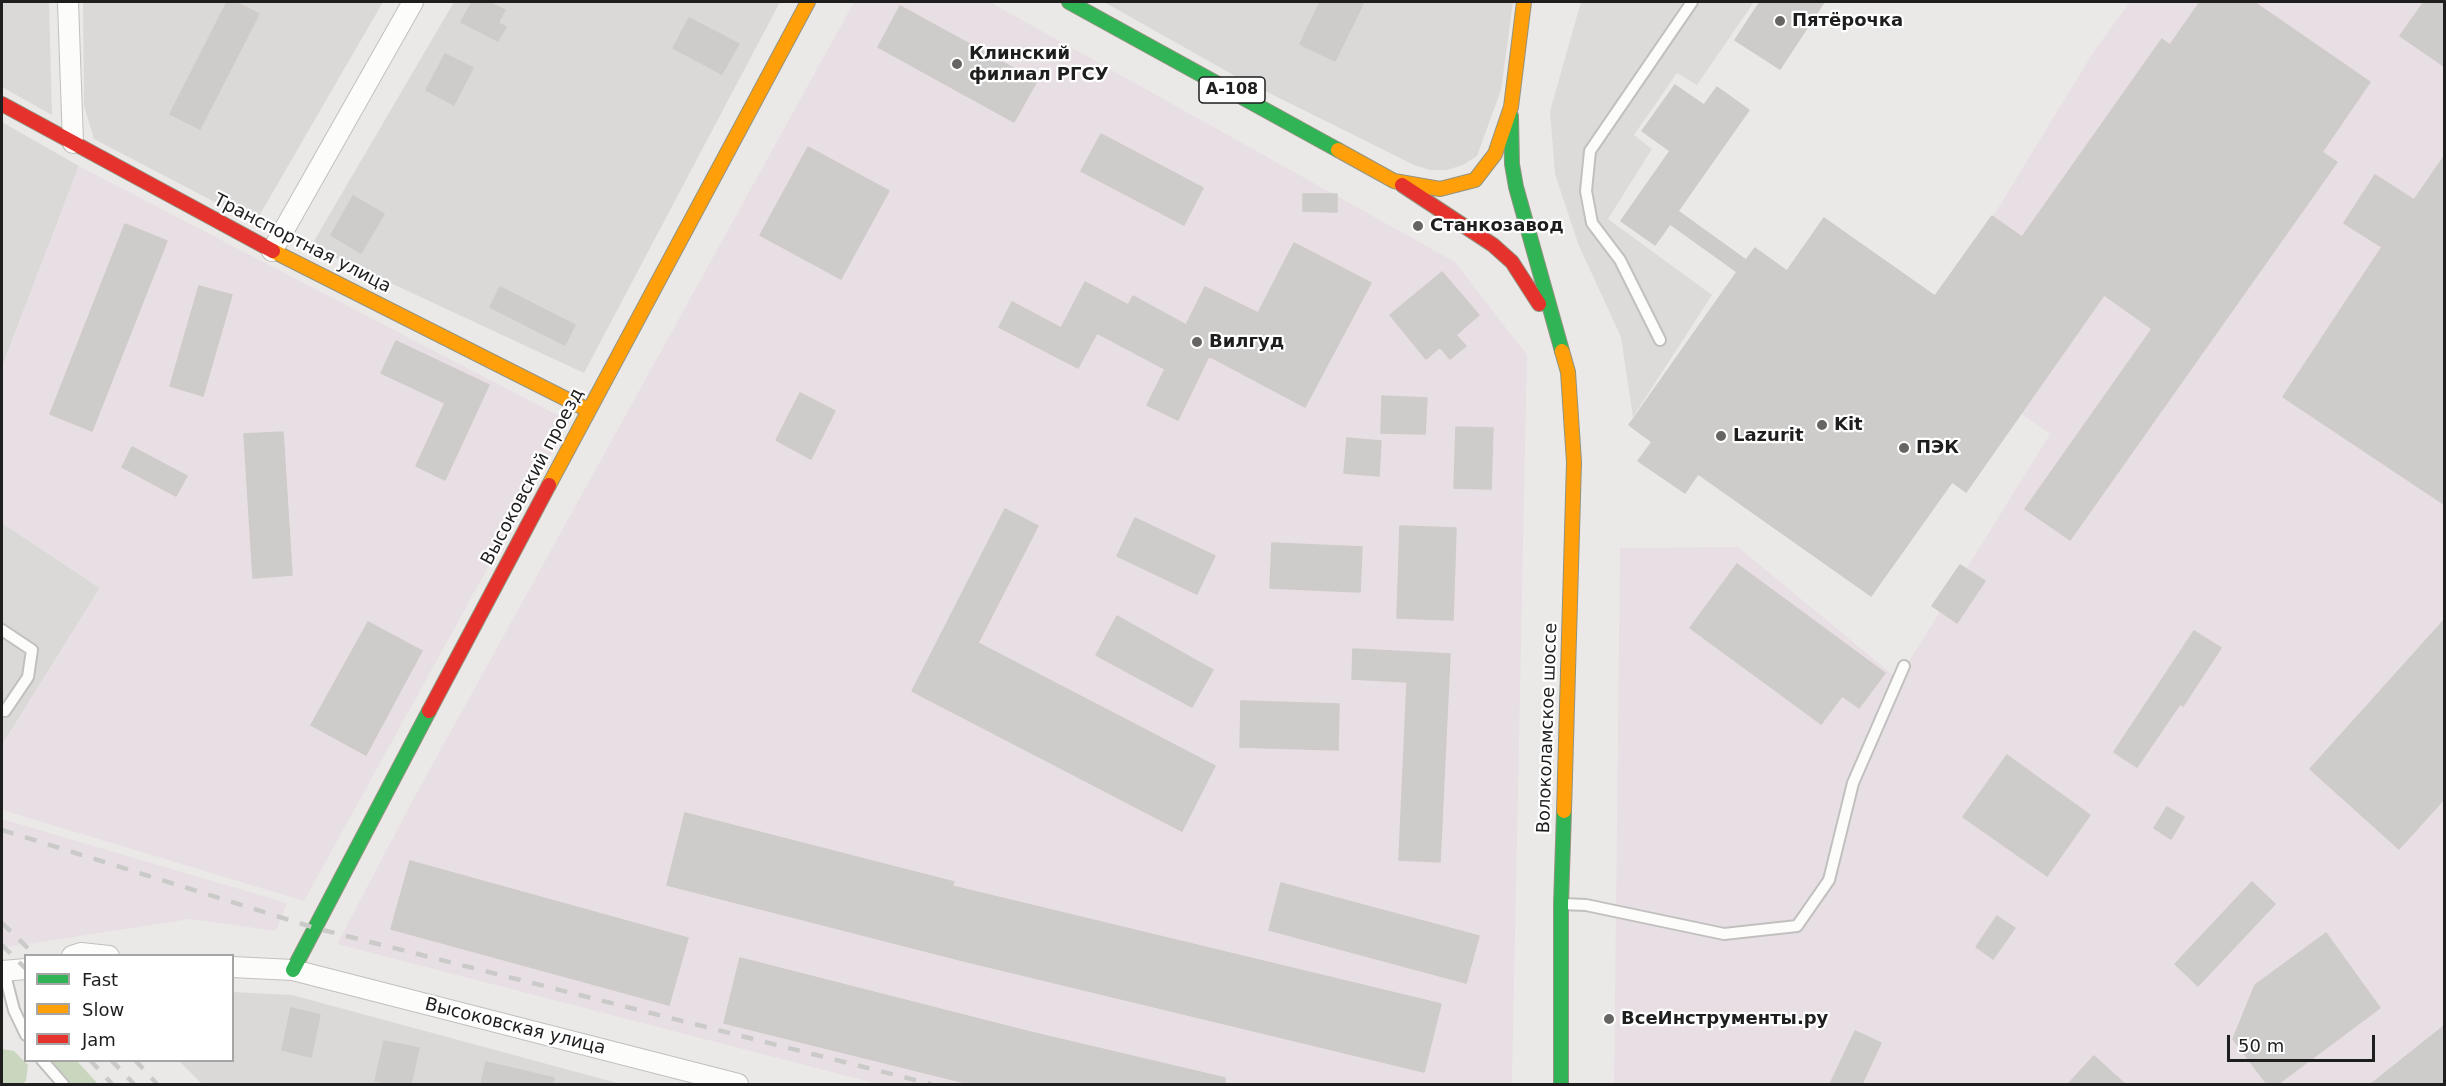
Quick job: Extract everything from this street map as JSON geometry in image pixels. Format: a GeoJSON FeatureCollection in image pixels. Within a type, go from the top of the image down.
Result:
{"type":"FeatureCollection","features":[{"type":"Feature","properties":{"kind":"main road","name":"Высоковский проезд"},"geometry":{"type":"LineString","coordinates":[[293,970],[588,410],[808,2]]}},
{"type":"Feature","properties":{"kind":"main road","name":"А-108"},"geometry":{"type":"LineString","coordinates":[[1069,2],[1394,181],[1440,189],[1475,180],[1495,154],[1511,107],[1524,2]]}},
{"type":"Feature","properties":{"kind":"main road","name":"Транспортная улица"},"geometry":{"type":"LineString","coordinates":[[2,104],[272,251],[588,410]]}},
{"type":"Feature","properties":{"kind":"main road","name":"Волоколамское шоссе"},"geometry":{"type":"LineString","coordinates":[[1511,107],[1512,164],[1516,187],[1568,372],[1574,462],[1561,904],[1561,1084]]}},
{"type":"Feature","properties":{"kind":"main road","name":"Волоколамское шоссе"},"geometry":{"type":"LineString","coordinates":[[1394,181],[1493,245],[1512,262],[1530,286],[1545,314],[1568,372]]}},
{"type":"Feature","properties":{"kind":"street"},"geometry":{"type":"LineString","coordinates":[[68,2],[74,142]]}},
{"type":"Feature","properties":{"kind":"street"},"geometry":{"type":"LineString","coordinates":[[272,251],[413,2]]}},
{"type":"Feature","properties":{"kind":"street","name":"Высоковская улица"},"geometry":{"type":"LineString","coordinates":[[234,968],[293,970],[738,1084]]}},
{"type":"Feature","properties":{"kind":"street"},"geometry":{"type":"LineString","coordinates":[[3,971],[24,969]]}},
{"type":"Feature","properties":{"kind":"lane"},"geometry":{"type":"LineString","coordinates":[[1660,340],[1620,260],[1592,223],[1586,191],[1590,151],[1692,2]]}},
{"type":"Feature","properties":{"kind":"lane"},"geometry":{"type":"LineString","coordinates":[[2,630],[32,650],[28,677],[5,711]]}},
{"type":"Feature","properties":{"kind":"lane"},"geometry":{"type":"LineString","coordinates":[[1561,904],[1586,905],[1724,934],[1797,926],[1829,880],[1853,783],[1904,666]]}},
{"type":"Feature","properties":{"kind":"lane"},"geometry":{"type":"LineString","coordinates":[[3,971],[14,1010],[24,1031]]}},
{"type":"Feature","properties":{"kind":"lane"},"geometry":{"type":"LineString","coordinates":[[44,1062],[63,1084]]}},
{"type":"Feature","properties":{"kind":"shaded area"},"geometry":{"type":"Polygon","coordinates":[[[2,2],[49,2],[52,115],[2,87],[2,2]]]}},
{"type":"Feature","properties":{"kind":"shaded area"},"geometry":{"type":"Polygon","coordinates":[[[83,2],[383,2],[255,223],[94,139],[84,106],[83,2]]]}},
{"type":"Feature","properties":{"kind":"shaded area"},"geometry":{"type":"Polygon","coordinates":[[[454,2],[780,2],[584,373],[311,246],[454,2]]]}},
{"type":"Feature","properties":{"kind":"shaded area"},"geometry":{"type":"Polygon","coordinates":[[[854,2],[990,2],[1455,262],[1527,355],[1512,1084],[878,1084],[337,944],[415,796],[854,2]]]}},
{"type":"Feature","properties":{"kind":"shaded area"},"geometry":{"type":"Polygon","coordinates":[[[1104,2],[1513,2],[1501,90],[1477,156],[1463,165],[1447,170],[1430,170],[1414,165],[1237,77],[1104,2]]]}},
{"type":"Feature","properties":{"kind":"shaded area"},"geometry":{"type":"Polygon","coordinates":[[[1581,2],[1754,2],[1697,85],[1677,73],[1634,135],[1652,149],[1608,219],[1712,295],[1633,417],[1621,337],[1579,246],[1555,174],[1550,111],[1581,2]]]}},
{"type":"Feature","properties":{"kind":"shaded area"},"geometry":{"type":"Polygon","coordinates":[[[2130,2],[2444,2],[2444,1084],[1614,1084],[1620,548],[1738,547],[1898,679],[2050,434],[1917,341],[2094,51],[2130,2]]]}},
{"type":"Feature","properties":{"kind":"shaded area"},"geometry":{"type":"Polygon","coordinates":[[[2,122],[79,166],[2,367],[2,122]]]}},
{"type":"Feature","properties":{"kind":"shaded area"},"geometry":{"type":"Polygon","coordinates":[[[79,166],[569,421],[304,901],[2,810],[2,745],[100,588],[2,523],[2,367],[79,166]]]}},
{"type":"Feature","properties":{"kind":"shaded area"},"geometry":{"type":"Polygon","coordinates":[[[2,523],[100,588],[2,745],[2,523]]]}},
{"type":"Feature","properties":{"kind":"shaded area"},"geometry":{"type":"Polygon","coordinates":[[[2,819],[287,903],[276,931],[190,919],[2,948],[2,819]]]}},
{"type":"Feature","properties":{"kind":"shaded area"},"geometry":{"type":"Polygon","coordinates":[[[234,992],[292,995],[621,1084],[202,1084],[180,1062],[234,1062],[234,992]]]}},
{"type":"Feature","properties":{"kind":"green space"},"geometry":{"type":"Polygon","coordinates":[[[2,1049],[14,1051],[28,1065],[26,1081],[22,1084],[2,1084],[2,1049]]]}},
{"type":"Feature","properties":{"kind":"green space"},"geometry":{"type":"Polygon","coordinates":[[[50,1062],[78,1062],[98,1084],[69,1084],[50,1062]]]}},
{"type":"Feature","properties":{"kind":"building"},"geometry":{"type":"Polygon","coordinates":[[[227,2],[235,2],[259,14],[200,129],[170,114],[227,2]]]}},
{"type":"Feature","properties":{"kind":"building"},"geometry":{"type":"Polygon","coordinates":[[[472,2],[488,2],[505,10],[498,23],[506,27],[498,41],[461,22],[472,2]]]}},
{"type":"Feature","properties":{"kind":"building"},"geometry":{"type":"Polygon","coordinates":[[[1320,2],[1364,2],[1335,61],[1300,44],[1320,2]]]}},
{"type":"Feature","properties":{"kind":"building","name":"Пятёрочка"},"geometry":{"type":"Polygon","coordinates":[[[1760,2],[1824,2],[1780,69],[1735,40],[1760,2]]]}},
{"type":"Feature","properties":{"kind":"building"},"geometry":{"type":"Polygon","coordinates":[[[2200,2],[2254,2],[2370,82],[2322,152],[2337,162],[2070,540],[2025,509],[2152,329],[2104,295],[1966,492],[1952,482],[1871,596],[1698,474],[1685,493],[1638,461],[1652,442],[1629,425],[1737,272],[1670,224],[1655,245],[1621,221],[1670,151],[1642,131],[1675,85],[1704,105],[1717,87],[1749,110],[1678,211],[1746,260],[1755,248],[1787,271],[1824,218],[1935,296],[1992,216],[2022,237],[2162,39],[2170,45],[2200,2]]]}},
{"type":"Feature","properties":{"kind":"building"},"geometry":{"type":"Polygon","coordinates":[[[2424,2],[2445,2],[2445,67],[2400,36],[2424,2]]]}},
{"type":"Feature","properties":{"kind":"building","name":"Клинский филиал РГСУ"},"geometry":{"type":"Polygon","coordinates":[[[900,6],[1037,81],[1014,122],[878,47],[900,6]]]}},
{"type":"Feature","properties":{"kind":"building"},"geometry":{"type":"Polygon","coordinates":[[[689,18],[739,44],[722,74],[673,48],[689,18]]]}},
{"type":"Feature","properties":{"kind":"building"},"geometry":{"type":"Polygon","coordinates":[[[445,54],[473,68],[454,105],[426,90],[445,54]]]}},
{"type":"Feature","properties":{"kind":"building"},"geometry":{"type":"Polygon","coordinates":[[[1101,134],[1203,188],[1184,225],[1081,171],[1101,134]]]}},
{"type":"Feature","properties":{"kind":"building"},"geometry":{"type":"Polygon","coordinates":[[[808,147],[889,191],[841,279],[760,235],[808,147]]]}},
{"type":"Feature","properties":{"kind":"building"},"geometry":{"type":"Polygon","coordinates":[[[2445,155],[2445,505],[2283,397],[2382,247],[2344,223],[2375,175],[2414,200],[2445,155]]]}},
{"type":"Feature","properties":{"kind":"building"},"geometry":{"type":"Polygon","coordinates":[[[1303,194],[1337,194],[1337,212],[1303,211],[1303,194]]]}},
{"type":"Feature","properties":{"kind":"building"},"geometry":{"type":"Polygon","coordinates":[[[353,196],[384,214],[361,253],[331,235],[353,196]]]}},
{"type":"Feature","properties":{"kind":"building"},"geometry":{"type":"Polygon","coordinates":[[[125,224],[167,241],[92,431],[50,414],[125,224]]]}},
{"type":"Feature","properties":{"kind":"building"},"geometry":{"type":"Polygon","coordinates":[[[1294,243],[1371,283],[1305,407],[1209,356],[1178,420],[1147,405],[1165,369],[1097,333],[1078,368],[999,327],[1012,302],[1061,328],[1085,282],[1128,305],[1133,296],[1186,325],[1205,287],[1258,313],[1294,243]]]}},
{"type":"Feature","properties":{"kind":"building"},"geometry":{"type":"Polygon","coordinates":[[[1442,272],[1479,315],[1456,335],[1466,346],[1450,359],[1440,347],[1426,359],[1390,315],[1442,272]]]}},
{"type":"Feature","properties":{"kind":"building"},"geometry":{"type":"Polygon","coordinates":[[[199,286],[232,295],[203,396],[170,386],[199,286]]]}},
{"type":"Feature","properties":{"kind":"building"},"geometry":{"type":"Polygon","coordinates":[[[500,287],[575,325],[565,345],[490,307],[500,287]]]}},
{"type":"Feature","properties":{"kind":"building"},"geometry":{"type":"Polygon","coordinates":[[[396,341],[489,385],[445,480],[416,466],[445,403],[381,373],[396,341]]]}},
{"type":"Feature","properties":{"kind":"building"},"geometry":{"type":"Polygon","coordinates":[[[800,393],[835,411],[811,459],[776,440],[800,393]]]}},
{"type":"Feature","properties":{"kind":"building"},"geometry":{"type":"Polygon","coordinates":[[[1382,396],[1427,398],[1425,434],[1381,433],[1382,396]]]}},
{"type":"Feature","properties":{"kind":"building"},"geometry":{"type":"Polygon","coordinates":[[[1456,427],[1493,428],[1491,489],[1454,488],[1456,427]]]}},
{"type":"Feature","properties":{"kind":"building"},"geometry":{"type":"Polygon","coordinates":[[[283,432],[292,575],[253,578],[244,434],[283,432]]]}},
{"type":"Feature","properties":{"kind":"building"},"geometry":{"type":"Polygon","coordinates":[[[1347,438],[1381,441],[1379,476],[1344,473],[1347,438]]]}},
{"type":"Feature","properties":{"kind":"building"},"geometry":{"type":"Polygon","coordinates":[[[132,447],[187,476],[176,496],[122,467],[132,447]]]}},
{"type":"Feature","properties":{"kind":"building"},"geometry":{"type":"Polygon","coordinates":[[[1005,509],[1038,526],[978,643],[1215,766],[1182,831],[912,691],[1005,509]]]}},
{"type":"Feature","properties":{"kind":"building"},"geometry":{"type":"Polygon","coordinates":[[[1135,518],[1215,556],[1197,594],[1117,556],[1135,518]]]}},
{"type":"Feature","properties":{"kind":"building"},"geometry":{"type":"Polygon","coordinates":[[[1400,526],[1456,528],[1453,620],[1397,618],[1400,526]]]}},
{"type":"Feature","properties":{"kind":"building"},"geometry":{"type":"Polygon","coordinates":[[[1272,543],[1362,547],[1360,592],[1270,588],[1272,543]]]}},
{"type":"Feature","properties":{"kind":"building"},"geometry":{"type":"Polygon","coordinates":[[[1737,564],[1885,673],[1859,708],[1842,696],[1821,724],[1690,628],[1737,564]]]}},
{"type":"Feature","properties":{"kind":"building"},"geometry":{"type":"Polygon","coordinates":[[[1960,565],[1985,581],[1957,623],[1932,606],[1960,565]]]}},
{"type":"Feature","properties":{"kind":"building"},"geometry":{"type":"Polygon","coordinates":[[[1117,616],[1213,670],[1192,707],[1096,655],[1117,616]]]}},
{"type":"Feature","properties":{"kind":"building"},"geometry":{"type":"Polygon","coordinates":[[[2445,619],[2445,798],[2399,849],[2310,769],[2445,619]]]}},
{"type":"Feature","properties":{"kind":"building"},"geometry":{"type":"Polygon","coordinates":[[[368,622],[422,651],[366,755],[311,725],[368,622]]]}},
{"type":"Feature","properties":{"kind":"building"},"geometry":{"type":"Polygon","coordinates":[[[2194,631],[2221,648],[2183,706],[2180,704],[2137,767],[2114,752],[2194,631]]]}},
{"type":"Feature","properties":{"kind":"building"},"geometry":{"type":"Polygon","coordinates":[[[1353,649],[1450,654],[1440,862],[1399,860],[1407,682],[1352,679],[1353,649]]]}},
{"type":"Feature","properties":{"kind":"building"},"geometry":{"type":"Polygon","coordinates":[[[1241,701],[1339,704],[1338,750],[1240,747],[1241,701]]]}},
{"type":"Feature","properties":{"kind":"building"},"geometry":{"type":"Polygon","coordinates":[[[2007,755],[2090,815],[2047,876],[1963,817],[2007,755]]]}},
{"type":"Feature","properties":{"kind":"building"},"geometry":{"type":"Polygon","coordinates":[[[2167,807],[2184,817],[2171,839],[2154,828],[2167,807]]]}},
{"type":"Feature","properties":{"kind":"building"},"geometry":{"type":"Polygon","coordinates":[[[685,813],[954,882],[952,886],[1441,1004],[1424,1072],[964,961],[667,885],[685,813]]]}},
{"type":"Feature","properties":{"kind":"building"},"geometry":{"type":"Polygon","coordinates":[[[410,861],[688,938],[669,1005],[391,929],[410,861]]]}},
{"type":"Feature","properties":{"kind":"building"},"geometry":{"type":"Polygon","coordinates":[[[2252,882],[2275,904],[2198,986],[2175,964],[2252,882]]]}},
{"type":"Feature","properties":{"kind":"building"},"geometry":{"type":"Polygon","coordinates":[[[1281,883],[1479,936],[1466,983],[1269,930],[1281,883]]]}},
{"type":"Feature","properties":{"kind":"building"},"geometry":{"type":"Polygon","coordinates":[[[1997,916],[2015,928],[1993,959],[1976,947],[1997,916]]]}},
{"type":"Feature","properties":{"kind":"building"},"geometry":{"type":"Polygon","coordinates":[[[2326,933],[2380,1008],[2278,1084],[2267,1084],[2233,1039],[2255,985],[2326,933]]]}},
{"type":"Feature","properties":{"kind":"building"},"geometry":{"type":"Polygon","coordinates":[[[740,958],[1030,1032],[1225,1078],[1225,1084],[970,1084],[724,1023],[740,958]]]}},
{"type":"Feature","properties":{"kind":"building"},"geometry":{"type":"Polygon","coordinates":[[[291,1008],[320,1015],[311,1057],[282,1050],[291,1008]]]}},
{"type":"Feature","properties":{"kind":"building"},"geometry":{"type":"Polygon","coordinates":[[[2445,1025],[2445,1084],[2371,1084],[2445,1025]]]}},
{"type":"Feature","properties":{"kind":"building"},"geometry":{"type":"Polygon","coordinates":[[[1855,1031],[1881,1043],[1862,1084],[1830,1084],[1855,1031]]]}},
{"type":"Feature","properties":{"kind":"building"},"geometry":{"type":"Polygon","coordinates":[[[384,1041],[419,1048],[411,1084],[375,1081],[384,1041]]]}},
{"type":"Feature","properties":{"kind":"building"},"geometry":{"type":"Polygon","coordinates":[[[2094,1056],[2125,1084],[2068,1084],[2094,1056]]]}},
{"type":"Feature","properties":{"kind":"building"},"geometry":{"type":"Polygon","coordinates":[[[486,1062],[554,1078],[553,1084],[481,1084],[486,1062]]]}},
{"type":"Feature","properties":{"kind":"railway"},"geometry":{"type":"LineString","coordinates":[[2,830],[315,928],[931,1084]]}},
{"type":"Feature","properties":{"kind":"railway"},"geometry":{"type":"LineString","coordinates":[[2,923],[34,954]]}},
{"type":"Feature","properties":{"kind":"railway"},"geometry":{"type":"LineString","coordinates":[[2,945],[24,967]]}},
{"type":"Feature","properties":{"kind":"railway"},"geometry":{"type":"LineString","coordinates":[[92,1062],[112,1084]]}},
{"type":"Feature","properties":{"kind":"railway"},"geometry":{"type":"LineString","coordinates":[[113,1062],[134,1084]]}},
{"type":"Feature","properties":{"kind":"railway"},"geometry":{"type":"LineString","coordinates":[[137,1062],[157,1084]]}},
{"type":"Feature","properties":{"kind":"traffic: fast"},"geometry":{"type":"LineString","coordinates":[[1069,2],[1338,150]]}},
{"type":"Feature","properties":{"kind":"traffic: fast"},"geometry":{"type":"LineString","coordinates":[[1511,116],[1512,164],[1516,187],[1562,351]]}},
{"type":"Feature","properties":{"kind":"traffic: fast"},"geometry":{"type":"LineString","coordinates":[[293,970],[429,711]]}},
{"type":"Feature","properties":{"kind":"traffic: fast"},"geometry":{"type":"LineString","coordinates":[[1561,1084],[1561,904],[1564,811]]}},
{"type":"Feature","properties":{"kind":"traffic: slow"},"geometry":{"type":"LineString","coordinates":[[549,485],[808,2]]}},
{"type":"Feature","properties":{"kind":"traffic: slow"},"geometry":{"type":"LineString","coordinates":[[1338,150],[1394,181],[1440,189],[1475,180],[1495,154],[1511,107],[1524,2]]}},
{"type":"Feature","properties":{"kind":"traffic: slow"},"geometry":{"type":"LineString","coordinates":[[273,251],[588,410]]}},
{"type":"Feature","properties":{"kind":"traffic: slow"},"geometry":{"type":"LineString","coordinates":[[1562,351],[1568,372],[1574,462],[1564,811]]}},
{"type":"Feature","properties":{"kind":"traffic: jam"},"geometry":{"type":"LineString","coordinates":[[2,104],[273,251]]}},
{"type":"Feature","properties":{"kind":"traffic: jam"},"geometry":{"type":"LineString","coordinates":[[1402,185],[1493,245],[1512,262],[1539,304]]}},
{"type":"Feature","properties":{"kind":"traffic: jam"},"geometry":{"type":"LineString","coordinates":[[429,711],[549,485]]}},
{"type":"Feature","properties":{"kind":"place","name":"Пятёрочка"},"geometry":{"type":"Point","coordinates":[1780,21]}},
{"type":"Feature","properties":{"kind":"place","name":"Клинский филиал РГСУ"},"geometry":{"type":"Point","coordinates":[957,64]}},
{"type":"Feature","properties":{"kind":"place","name":"Станкозавод"},"geometry":{"type":"Point","coordinates":[1418,226]}},
{"type":"Feature","properties":{"kind":"place","name":"Вилгуд"},"geometry":{"type":"Point","coordinates":[1197,342]}},
{"type":"Feature","properties":{"kind":"place","name":"Kit"},"geometry":{"type":"Point","coordinates":[1822,425]}},
{"type":"Feature","properties":{"kind":"place","name":"Lazurit"},"geometry":{"type":"Point","coordinates":[1721,436]}},
{"type":"Feature","properties":{"kind":"place","name":"ПЭК"},"geometry":{"type":"Point","coordinates":[1904,448]}},
{"type":"Feature","properties":{"kind":"place","name":"ВсеИнструменты.ру"},"geometry":{"type":"Point","coordinates":[1609,1019]}}]}
